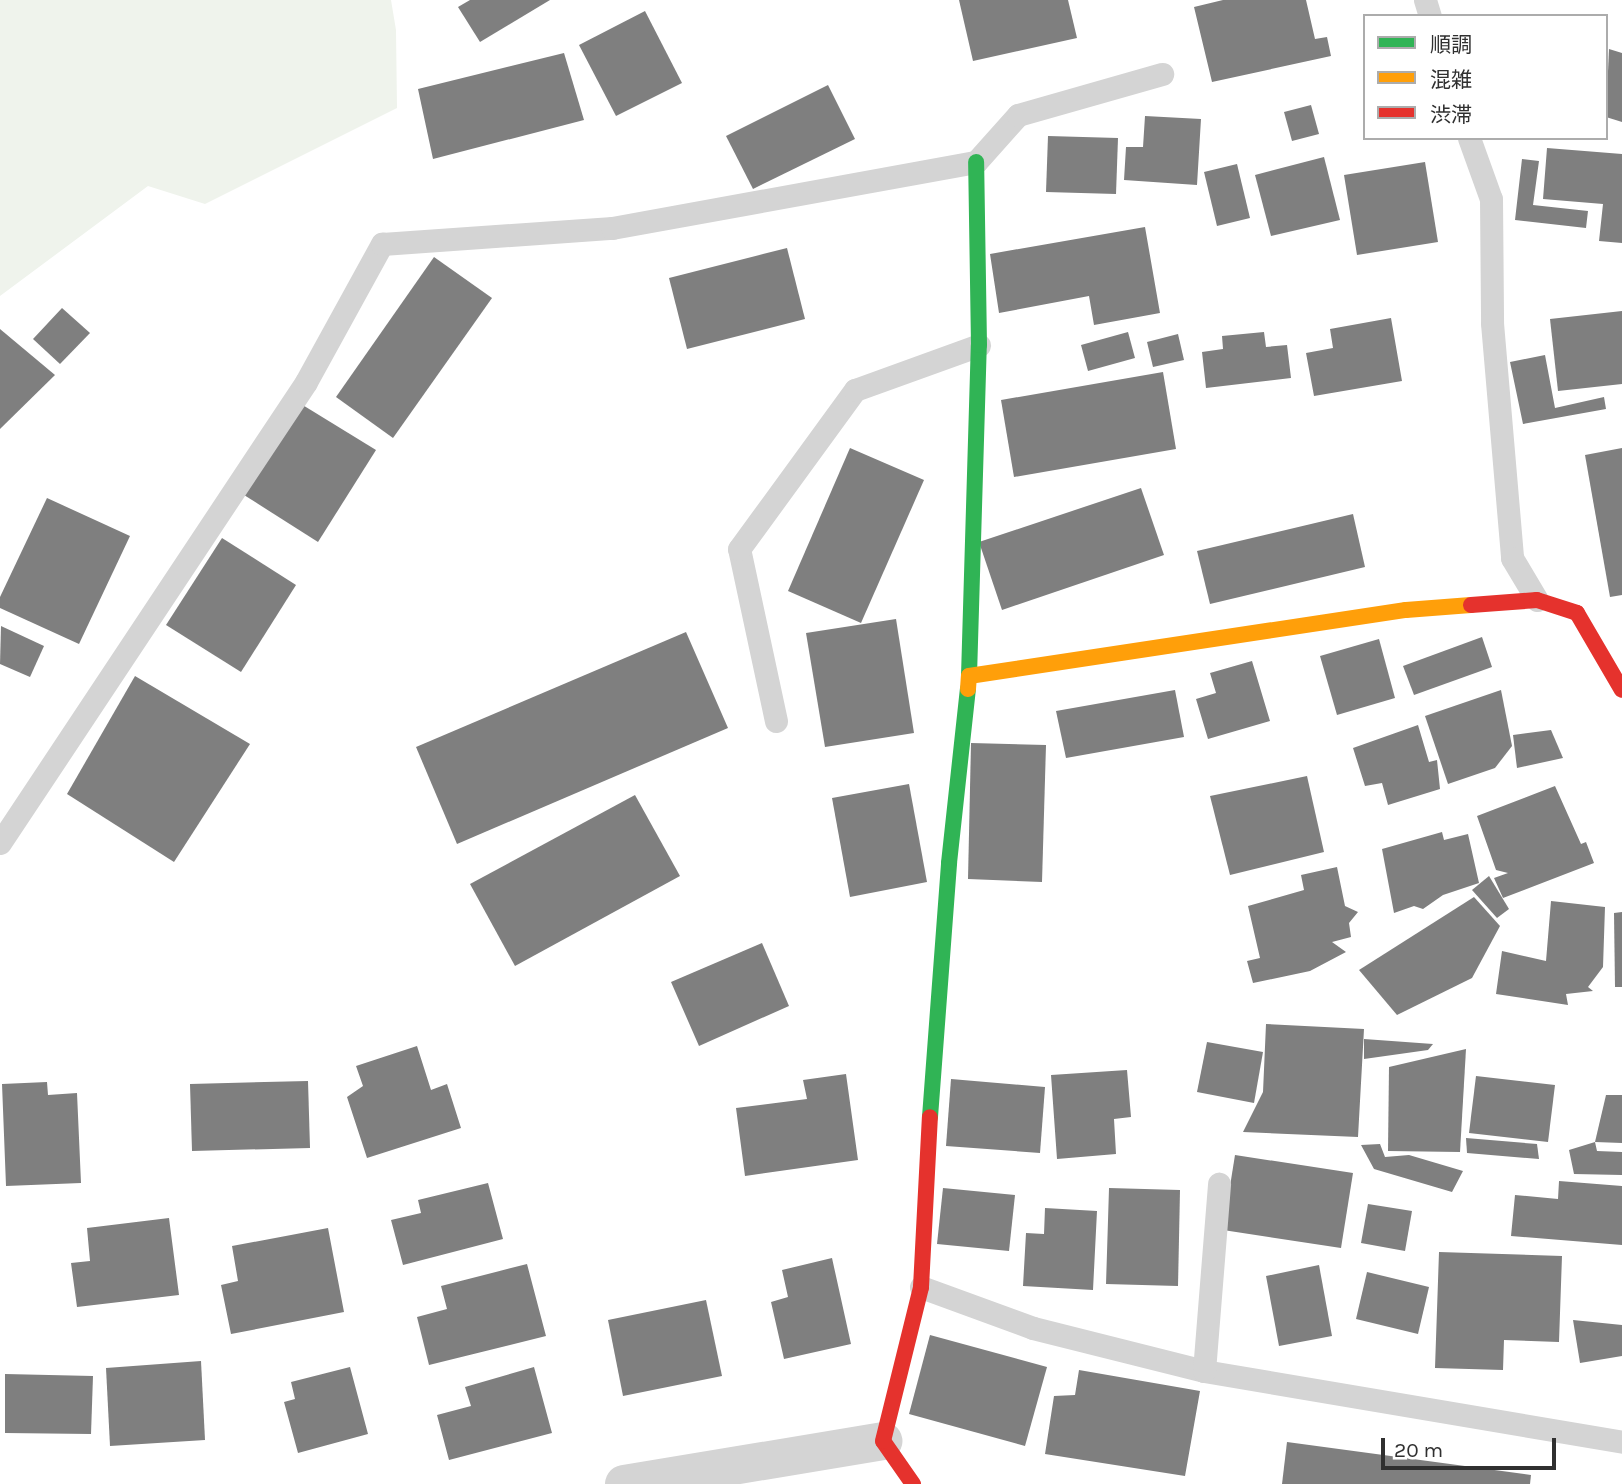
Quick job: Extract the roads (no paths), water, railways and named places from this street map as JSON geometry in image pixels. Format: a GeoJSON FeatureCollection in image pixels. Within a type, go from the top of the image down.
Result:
{"type":"FeatureCollection","features":[{"type":"Feature","properties":{"kind":"street"},"geometry":{"type":"LineString","coordinates":[[913,1484],[883,1441],[921,1287],[932,1074],[949,863],[970,676],[979,345],[976,162]]}},
{"type":"Feature","properties":{"kind":"street"},"geometry":{"type":"LineString","coordinates":[[970,676],[1406,610],[1538,600],[1577,613],[1622,690]]}},
{"type":"Feature","properties":{"kind":"street"},"geometry":{"type":"LineString","coordinates":[[624,1484],[883,1441]]}},
{"type":"Feature","properties":{"kind":"lane"},"geometry":{"type":"LineString","coordinates":[[0,843],[306,382],[382,244],[612,228],[976,162],[1018,116],[1162,74]]}},
{"type":"Feature","properties":{"kind":"lane"},"geometry":{"type":"LineString","coordinates":[[1470,140],[1491,199],[1492,323],[1513,558],[1538,600]]}},
{"type":"Feature","properties":{"kind":"lane"},"geometry":{"type":"LineString","coordinates":[[776,721],[739,550],[855,390],[979,345]]}},
{"type":"Feature","properties":{"kind":"lane"},"geometry":{"type":"LineString","coordinates":[[1204,1371],[1219,1184]]}},
{"type":"Feature","properties":{"kind":"lane"},"geometry":{"type":"LineString","coordinates":[[921,1287],[1033,1328],[1204,1371],[1622,1442]]}}]}
